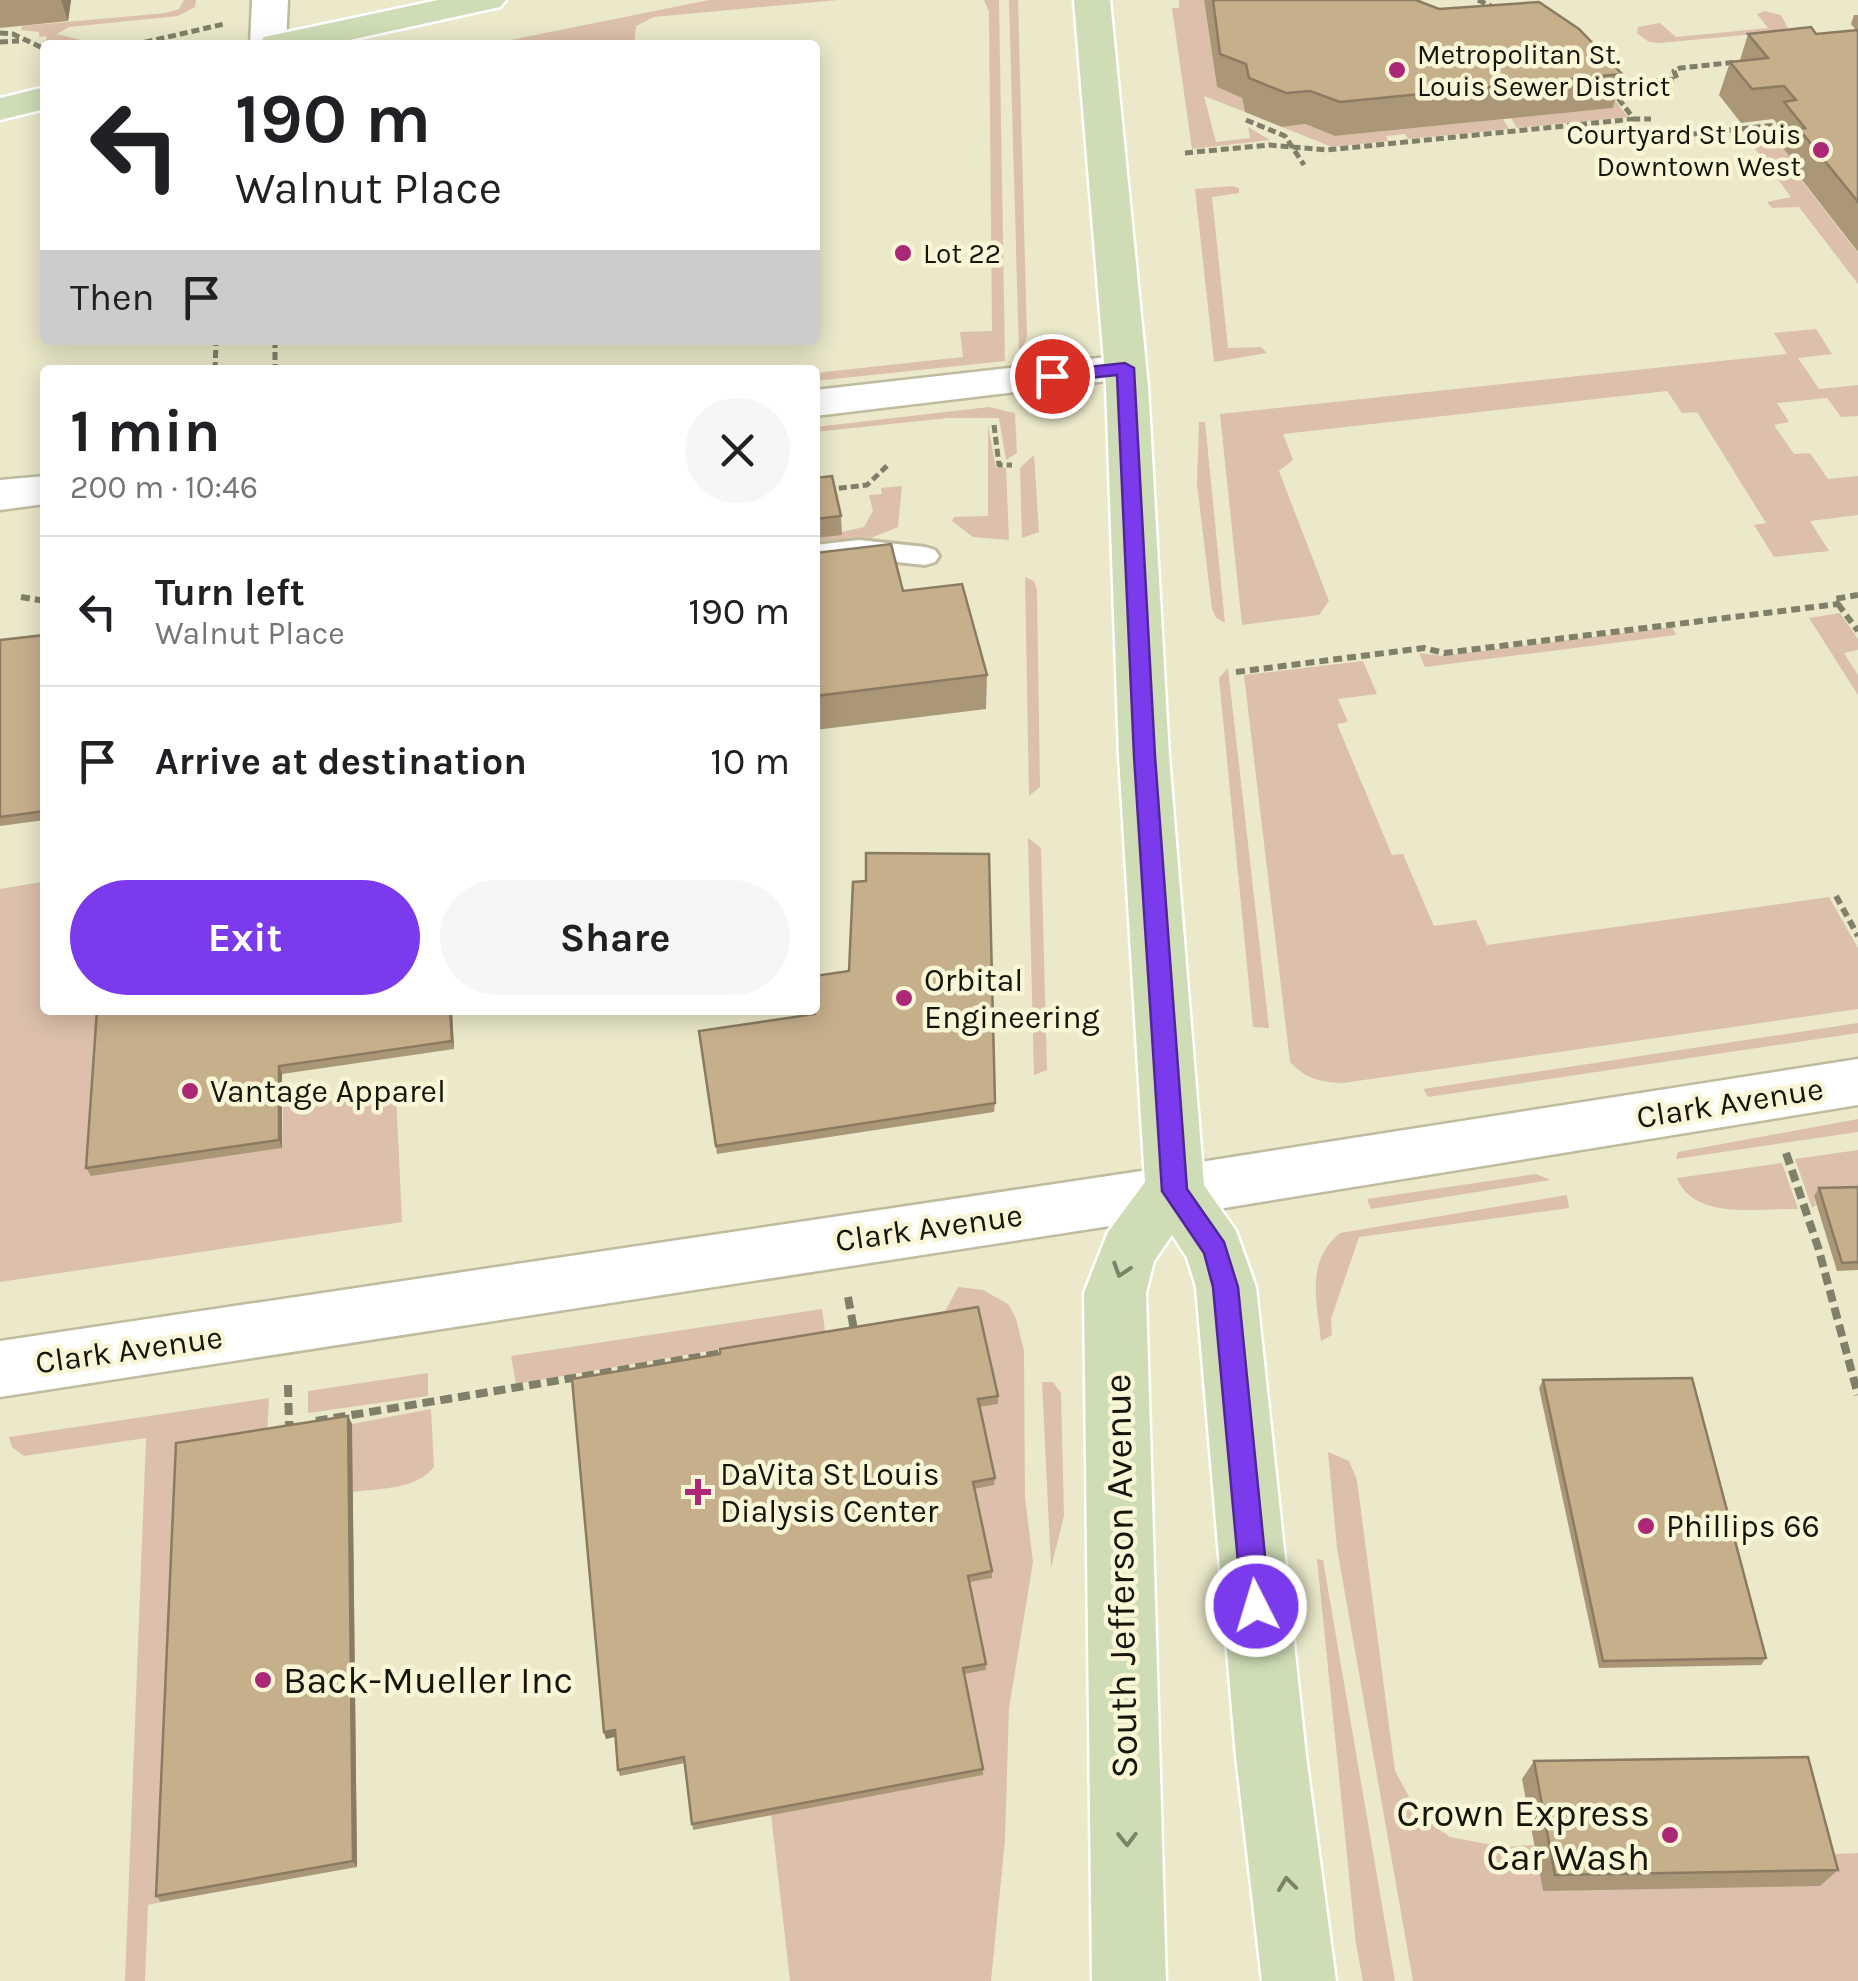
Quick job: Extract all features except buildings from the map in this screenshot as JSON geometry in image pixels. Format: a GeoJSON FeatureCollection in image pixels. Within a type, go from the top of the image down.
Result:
{"type":"FeatureCollection","features":[{"type":"Feature","properties":{"kind":"main road"},"geometry":{"type":"LineString","coordinates":[[301,40],[488,0]]}},
{"type":"Feature","properties":{"kind":"main road"},"geometry":{"type":"LineString","coordinates":[[1092,0],[1125,368],[1144,756],[1174,1191],[1215,1250],[1226,1287],[1271,1756],[1299,1981]]}},
{"type":"Feature","properties":{"kind":"main road"},"geometry":{"type":"LineString","coordinates":[[0,110],[40,99]]}},
{"type":"Feature","properties":{"kind":"main road","name":"South Jefferson Avenue"},"geometry":{"type":"LineString","coordinates":[[1129,1981],[1115,1292],[1125,1257],[1146,1219],[1174,1191]]}},
{"type":"Feature","properties":{"kind":"street"},"geometry":{"type":"LineString","coordinates":[[268,40],[270,0]]}},
{"type":"Feature","properties":{"kind":"street"},"geometry":{"type":"LineString","coordinates":[[820,402],[1125,368]]}},
{"type":"Feature","properties":{"kind":"street"},"geometry":{"type":"LineString","coordinates":[[0,495],[40,491]]}},
{"type":"Feature","properties":{"kind":"street","name":"Clark Avenue"},"geometry":{"type":"LineString","coordinates":[[0,1369],[1174,1191],[1858,1082]]}},
{"type":"Feature","properties":{"kind":"lane"},"geometry":{"type":"LineString","coordinates":[[820,553],[859,549],[924,556]]}},
{"type":"Feature","properties":{"kind":"path"},"geometry":{"type":"LineString","coordinates":[[1478,0],[1502,11]]}},
{"type":"Feature","properties":{"kind":"path"},"geometry":{"type":"LineString","coordinates":[[0,34],[13,34],[40,46]]}},
{"type":"Feature","properties":{"kind":"path"},"geometry":{"type":"LineString","coordinates":[[0,42],[21,40]]}},
{"type":"Feature","properties":{"kind":"path"},"geometry":{"type":"LineString","coordinates":[[1654,81],[1676,79],[1674,71],[1680,68],[1750,61]]}},
{"type":"Feature","properties":{"kind":"path"},"geometry":{"type":"LineString","coordinates":[[1605,83],[1634,119]]}},
{"type":"Feature","properties":{"kind":"path"},"geometry":{"type":"LineString","coordinates":[[1507,118],[1515,131]]}},
{"type":"Feature","properties":{"kind":"path"},"geometry":{"type":"LineString","coordinates":[[1185,152],[1269,145],[1328,150],[1651,119]]}},
{"type":"Feature","properties":{"kind":"path"},"geometry":{"type":"LineString","coordinates":[[1246,120],[1284,136],[1304,164]]}},
{"type":"Feature","properties":{"kind":"path"},"geometry":{"type":"LineString","coordinates":[[1693,134],[1777,124]]}},
{"type":"Feature","properties":{"kind":"path"},"geometry":{"type":"LineString","coordinates":[[980,421],[993,422],[999,466],[1012,465]]}},
{"type":"Feature","properties":{"kind":"path"},"geometry":{"type":"LineString","coordinates":[[820,490],[868,485],[890,464]]}},
{"type":"Feature","properties":{"kind":"path"},"geometry":{"type":"LineString","coordinates":[[1858,595],[1834,599],[1858,630]]}},
{"type":"Feature","properties":{"kind":"path"},"geometry":{"type":"LineString","coordinates":[[21,598],[40,600]]}},
{"type":"Feature","properties":{"kind":"path"},"geometry":{"type":"LineString","coordinates":[[1236,672],[1424,648],[1444,652],[1838,604]]}},
{"type":"Feature","properties":{"kind":"path"},"geometry":{"type":"LineString","coordinates":[[1836,896],[1858,936]]}},
{"type":"Feature","properties":{"kind":"path"},"geometry":{"type":"LineString","coordinates":[[1786,1153],[1818,1247],[1858,1395]]}},
{"type":"Feature","properties":{"kind":"path"},"geometry":{"type":"LineString","coordinates":[[835,1334],[854,1330],[848,1298]]}},
{"type":"Feature","properties":{"kind":"path"},"geometry":{"type":"LineString","coordinates":[[288,1386],[289,1429],[740,1350]]}},
{"type":"Feature","properties":{"kind":"shaded area"},"geometry":{"type":"Polygon","coordinates":[[[184,0],[196,0],[195,7],[178,16],[69,27],[57,34],[81,40],[46,40],[46,36],[39,37],[39,32],[21,30],[22,26],[179,9],[184,0]]]}},
{"type":"Feature","properties":{"kind":"shaded area"},"geometry":{"type":"Polygon","coordinates":[[[709,0],[838,0],[654,17],[636,26],[635,40],[511,40],[709,0]]]}},
{"type":"Feature","properties":{"kind":"shaded area"},"geometry":{"type":"Polygon","coordinates":[[[984,0],[999,0],[1005,361],[820,380],[820,372],[963,357],[960,332],[992,331],[989,12],[984,0]]]}},
{"type":"Feature","properties":{"kind":"shaded area"},"geometry":{"type":"Polygon","coordinates":[[[1009,0],[1018,0],[1027,337],[1019,354],[1009,0]]]}},
{"type":"Feature","properties":{"kind":"shaded area"},"geometry":{"type":"Polygon","coordinates":[[[1179,0],[1204,0],[1217,87],[1242,98],[1245,112],[1204,96],[1216,142],[1250,138],[1248,127],[1270,140],[1192,149],[1172,8],[1179,8],[1179,0]]]}},
{"type":"Feature","properties":{"kind":"shaded area"},"geometry":{"type":"Polygon","coordinates":[[[1765,11],[1781,15],[1788,28],[1660,43],[1649,42],[1637,33],[1638,27],[1660,23],[1676,37],[1768,28],[1757,14],[1765,11]]]}},
{"type":"Feature","properties":{"kind":"shaded area"},"geometry":{"type":"Polygon","coordinates":[[[1605,88],[1628,117],[1517,128],[1511,118],[1611,108],[1605,88]]]}},
{"type":"Feature","properties":{"kind":"shaded area"},"geometry":{"type":"Polygon","coordinates":[[[1503,119],[1509,129],[1408,139],[1405,134],[1386,136],[1388,141],[1332,147],[1282,127],[1305,124],[1335,136],[1503,119]]]}},
{"type":"Feature","properties":{"kind":"shaded area"},"geometry":{"type":"Polygon","coordinates":[[[1779,127],[1794,162],[1788,163],[1858,253],[1858,284],[1799,207],[1772,208],[1767,202],[1791,197],[1742,131],[1779,127]]]}},
{"type":"Feature","properties":{"kind":"shaded area"},"geometry":{"type":"Polygon","coordinates":[[[1239,188],[1239,193],[1212,197],[1228,348],[1261,347],[1267,353],[1214,362],[1195,189],[1239,188]]]}},
{"type":"Feature","properties":{"kind":"shaded area"},"geometry":{"type":"Polygon","coordinates":[[[1816,329],[1832,354],[1798,358],[1819,389],[1858,385],[1858,416],[1841,417],[1827,398],[1777,403],[1789,422],[1774,425],[1794,454],[1810,453],[1828,479],[1858,476],[1858,515],[1810,521],[1829,551],[1774,557],[1754,525],[1766,523],[1697,412],[1682,413],[1667,391],[1283,434],[1293,460],[1279,471],[1329,601],[1319,615],[1242,625],[1220,414],[1787,354],[1774,333],[1816,329]]]}},
{"type":"Feature","properties":{"kind":"shaded area"},"geometry":{"type":"Polygon","coordinates":[[[989,407],[1015,413],[1017,453],[1006,460],[999,418],[948,418],[820,431],[820,426],[989,407]]]}},
{"type":"Feature","properties":{"kind":"shaded area"},"geometry":{"type":"Polygon","coordinates":[[[1199,422],[1205,422],[1225,623],[1216,618],[1212,609],[1197,484],[1199,422]]]}},
{"type":"Feature","properties":{"kind":"shaded area"},"geometry":{"type":"Polygon","coordinates":[[[988,425],[996,468],[1006,468],[1009,540],[973,537],[952,521],[954,517],[988,516],[988,425]]]}},
{"type":"Feature","properties":{"kind":"shaded area"},"geometry":{"type":"Polygon","coordinates":[[[1034,455],[1039,532],[1022,538],[1020,468],[1034,455]]]}},
{"type":"Feature","properties":{"kind":"shaded area"},"geometry":{"type":"Polygon","coordinates":[[[902,486],[898,527],[866,540],[820,545],[820,537],[864,527],[873,511],[869,495],[882,494],[881,488],[902,486]]]}},
{"type":"Feature","properties":{"kind":"shaded area"},"geometry":{"type":"Polygon","coordinates":[[[1025,577],[1034,581],[1037,590],[1040,787],[1029,796],[1025,577]]]}},
{"type":"Feature","properties":{"kind":"shaded area"},"geometry":{"type":"Polygon","coordinates":[[[1840,613],[1858,639],[1858,650],[1844,653],[1858,675],[1858,695],[1809,618],[1840,613]]]}},
{"type":"Feature","properties":{"kind":"shaded area"},"geometry":{"type":"Polygon","coordinates":[[[1672,627],[1676,635],[1425,667],[1419,653],[1443,656],[1672,627]]]}},
{"type":"Feature","properties":{"kind":"shaded area"},"geometry":{"type":"Polygon","coordinates":[[[1363,661],[1377,694],[1338,699],[1348,722],[1337,724],[1392,855],[1403,854],[1434,926],[1476,920],[1487,945],[1829,897],[1858,948],[1858,1009],[1343,1083],[1320,1080],[1302,1072],[1290,1062],[1244,675],[1363,661]]]}},
{"type":"Feature","properties":{"kind":"shaded area"},"geometry":{"type":"Polygon","coordinates":[[[1228,668],[1269,1028],[1253,1027],[1219,678],[1228,668]]]}},
{"type":"Feature","properties":{"kind":"shaded area"},"geometry":{"type":"Polygon","coordinates":[[[1028,838],[1041,848],[1047,1070],[1034,1075],[1028,838]]]}},
{"type":"Feature","properties":{"kind":"shaded area"},"geometry":{"type":"Polygon","coordinates":[[[40,882],[40,1015],[109,1015],[282,1148],[283,1107],[396,1092],[402,1222],[0,1282],[0,889],[40,882]]]}},
{"type":"Feature","properties":{"kind":"shaded area"},"geometry":{"type":"Polygon","coordinates":[[[1858,1023],[1858,1033],[1428,1097],[1423,1089],[1858,1023]]]}},
{"type":"Feature","properties":{"kind":"shaded area"},"geometry":{"type":"Polygon","coordinates":[[[1858,1119],[1858,1132],[1676,1159],[1678,1152],[1858,1119]]]}},
{"type":"Feature","properties":{"kind":"shaded area"},"geometry":{"type":"Polygon","coordinates":[[[1858,1150],[1858,1195],[1814,1196],[1816,1205],[1812,1208],[1795,1159],[1858,1150]]]}},
{"type":"Feature","properties":{"kind":"shaded area"},"geometry":{"type":"Polygon","coordinates":[[[1782,1163],[1798,1209],[1712,1206],[1685,1192],[1677,1178],[1782,1163]]]}},
{"type":"Feature","properties":{"kind":"shaded area"},"geometry":{"type":"Polygon","coordinates":[[[1536,1174],[1551,1180],[1371,1209],[1367,1199],[1536,1174]]]}},
{"type":"Feature","properties":{"kind":"shaded area"},"geometry":{"type":"Polygon","coordinates":[[[1567,1195],[1569,1208],[1359,1237],[1331,1319],[1332,1335],[1321,1341],[1316,1296],[1318,1269],[1329,1244],[1340,1233],[1567,1195]]]}},
{"type":"Feature","properties":{"kind":"shaded area"},"geometry":{"type":"Polygon","coordinates":[[[958,1287],[983,1290],[1008,1304],[1016,1318],[1024,1351],[1025,1498],[1033,1562],[1009,1708],[1005,1840],[991,1981],[790,1981],[771,1814],[963,1674],[977,1407],[997,1404],[940,1321],[958,1287]]]}},
{"type":"Feature","properties":{"kind":"shaded area"},"geometry":{"type":"Polygon","coordinates":[[[822,1309],[825,1331],[516,1384],[511,1356],[822,1309]]]}},
{"type":"Feature","properties":{"kind":"shaded area"},"geometry":{"type":"Polygon","coordinates":[[[428,1373],[428,1396],[308,1413],[308,1391],[428,1373]]]}},
{"type":"Feature","properties":{"kind":"shaded area"},"geometry":{"type":"Polygon","coordinates":[[[1042,1382],[1053,1382],[1061,1393],[1064,1516],[1051,1568],[1042,1382]]]}},
{"type":"Feature","properties":{"kind":"shaded area"},"geometry":{"type":"Polygon","coordinates":[[[269,1398],[267,1436],[161,1902],[148,1905],[145,1981],[125,1981],[146,1438],[24,1456],[12,1447],[9,1437],[269,1398]]]}},
{"type":"Feature","properties":{"kind":"shaded area"},"geometry":{"type":"Polygon","coordinates":[[[431,1409],[434,1467],[408,1484],[353,1492],[352,1424],[431,1409]]]}},
{"type":"Feature","properties":{"kind":"shaded area"},"geometry":{"type":"Polygon","coordinates":[[[1328,1452],[1349,1461],[1357,1480],[1395,1771],[1419,1815],[1450,1837],[1503,1847],[1534,1845],[1543,1891],[1813,1855],[1858,1853],[1858,1981],[1413,1981],[1337,1548],[1328,1452]]]}},
{"type":"Feature","properties":{"kind":"shaded area"},"geometry":{"type":"Polygon","coordinates":[[[1317,1559],[1323,1560],[1395,1981],[1363,1981],[1356,1944],[1317,1559]]]}},
{"type":"Feature","properties":{"kind":"place","name":"Metropolitan St. Louis Sewer District"},"geometry":{"type":"Point","coordinates":[1397,70]}},
{"type":"Feature","properties":{"kind":"place","name":"Courtyard St Louis Downtown West"},"geometry":{"type":"Point","coordinates":[1821,150]}},
{"type":"Feature","properties":{"kind":"place","name":"Lot 22"},"geometry":{"type":"Point","coordinates":[903,253]}},
{"type":"Feature","properties":{"kind":"place","name":"Orbital Engineering"},"geometry":{"type":"Point","coordinates":[904,998]}},
{"type":"Feature","properties":{"kind":"place","name":"Vantage Apparel"},"geometry":{"type":"Point","coordinates":[190,1091]}},
{"type":"Feature","properties":{"kind":"place","name":"DaVita St Louis Dialysis Center"},"geometry":{"type":"Point","coordinates":[698,1492]}},
{"type":"Feature","properties":{"kind":"place","name":"Phillips 66"},"geometry":{"type":"Point","coordinates":[1646,1526]}},
{"type":"Feature","properties":{"kind":"place","name":"Back-Mueller Inc"},"geometry":{"type":"Point","coordinates":[263,1680]}},
{"type":"Feature","properties":{"kind":"place","name":"Crown Express Car Wash"},"geometry":{"type":"Point","coordinates":[1670,1835]}},
{"type":"Feature","properties":{"kind":"route"},"geometry":{"type":"LineString","coordinates":[[1052,376],[1125,368],[1144,756],[1174,1191],[1215,1250],[1226,1287],[1256,1606]]}}]}
